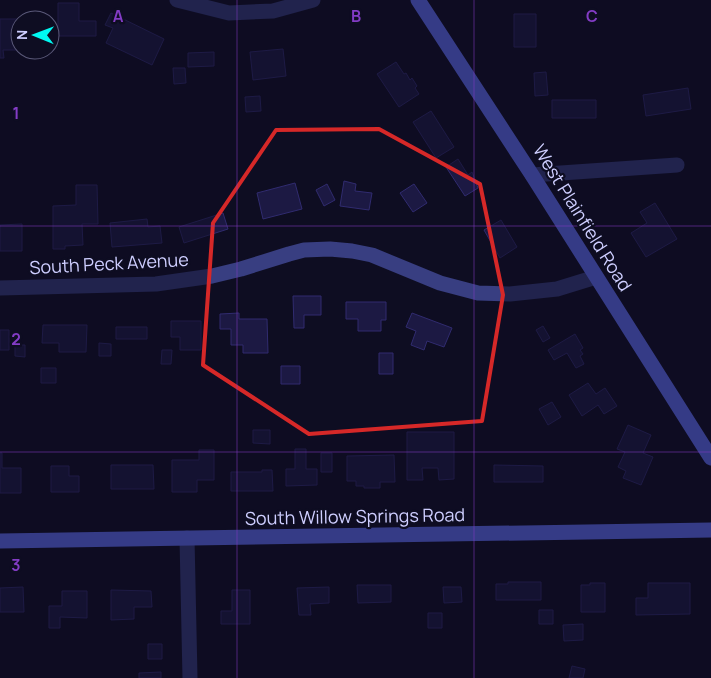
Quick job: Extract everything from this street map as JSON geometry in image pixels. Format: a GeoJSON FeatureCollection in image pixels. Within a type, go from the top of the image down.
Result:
{"type":"FeatureCollection","features":[{"type":"Feature","properties":{"kind":"street"},"geometry":{"type":"LineString","coordinates":[[177,0],[229,13],[273,11],[313,0]]}},
{"type":"Feature","properties":{"kind":"street","name":"West Plainfield Road"},"geometry":{"type":"LineString","coordinates":[[418,0],[532,175],[711,458]]}},
{"type":"Feature","properties":{"kind":"street"},"geometry":{"type":"LineString","coordinates":[[532,175],[677,165]]}},
{"type":"Feature","properties":{"kind":"street","name":"South Peck Avenue"},"geometry":{"type":"LineString","coordinates":[[0,288],[146,284],[181,281],[241,269],[304,250],[330,249],[352,250],[372,255],[440,283],[478,293],[510,294],[557,289],[596,277]]}},
{"type":"Feature","properties":{"kind":"street","name":"South Willow Springs Road"},"geometry":{"type":"LineString","coordinates":[[0,540],[711,530]]}},
{"type":"Feature","properties":{"kind":"street"},"geometry":{"type":"LineString","coordinates":[[187,538],[190,678]]}},
{"type":"Feature","properties":{"kind":"highlighted area"},"geometry":{"type":"Polygon","coordinates":[[[379,129],[480,184],[503,295],[482,421],[309,434],[203,365],[213,223],[276,130],[379,129]]]}},
{"type":"Feature","properties":{"kind":"building"},"geometry":{"type":"Polygon","coordinates":[[[58,3],[79,3],[79,21],[96,21],[96,36],[60,36],[60,10],[58,10],[58,3]]]}},
{"type":"Feature","properties":{"kind":"building"},"geometry":{"type":"Polygon","coordinates":[[[111,13],[164,39],[152,65],[106,43],[113,28],[105,25],[111,13]]]}},
{"type":"Feature","properties":{"kind":"building"},"geometry":{"type":"Polygon","coordinates":[[[514,14],[536,14],[536,47],[514,47],[514,14]]]}},
{"type":"Feature","properties":{"kind":"building"},"geometry":{"type":"Polygon","coordinates":[[[0,19],[10,19],[10,50],[3,50],[4,58],[0,58],[0,19]]]}},
{"type":"Feature","properties":{"kind":"building"},"geometry":{"type":"Polygon","coordinates":[[[283,49],[286,76],[253,80],[250,52],[283,49]]]}},
{"type":"Feature","properties":{"kind":"building"},"geometry":{"type":"Polygon","coordinates":[[[214,52],[214,66],[188,67],[188,53],[214,52]]]}},
{"type":"Feature","properties":{"kind":"building"},"geometry":{"type":"Polygon","coordinates":[[[396,62],[410,80],[412,78],[419,94],[399,107],[377,74],[396,62]]]}},
{"type":"Feature","properties":{"kind":"building"},"geometry":{"type":"Polygon","coordinates":[[[173,68],[185,68],[186,83],[174,84],[173,68]]]}},
{"type":"Feature","properties":{"kind":"building"},"geometry":{"type":"Polygon","coordinates":[[[546,72],[548,95],[535,96],[534,73],[546,72]]]}},
{"type":"Feature","properties":{"kind":"building"},"geometry":{"type":"Polygon","coordinates":[[[688,88],[691,109],[646,116],[643,95],[688,88]]]}},
{"type":"Feature","properties":{"kind":"building"},"geometry":{"type":"Polygon","coordinates":[[[260,96],[261,111],[246,112],[245,97],[260,96]]]}},
{"type":"Feature","properties":{"kind":"building"},"geometry":{"type":"Polygon","coordinates":[[[552,100],[596,100],[596,118],[552,118],[552,100]]]}},
{"type":"Feature","properties":{"kind":"building"},"geometry":{"type":"Polygon","coordinates":[[[431,111],[454,147],[436,158],[413,122],[431,111]]]}},
{"type":"Feature","properties":{"kind":"building"},"geometry":{"type":"Polygon","coordinates":[[[458,159],[468,175],[472,172],[478,188],[465,196],[446,167],[458,159]]]}},
{"type":"Feature","properties":{"kind":"building"},"geometry":{"type":"Polygon","coordinates":[[[344,181],[356,184],[355,191],[372,193],[369,210],[340,206],[344,181]]]}},
{"type":"Feature","properties":{"kind":"building"},"geometry":{"type":"Polygon","coordinates":[[[295,183],[302,209],[263,219],[257,193],[295,183]]]}},
{"type":"Feature","properties":{"kind":"building"},"geometry":{"type":"Polygon","coordinates":[[[327,184],[335,200],[324,206],[316,190],[327,184]]]}},
{"type":"Feature","properties":{"kind":"building"},"geometry":{"type":"Polygon","coordinates":[[[414,184],[427,203],[413,212],[400,193],[414,184]]]}},
{"type":"Feature","properties":{"kind":"building"},"geometry":{"type":"Polygon","coordinates":[[[76,185],[97,185],[98,224],[82,224],[83,245],[65,246],[65,249],[53,249],[53,206],[76,205],[76,185]]]}},
{"type":"Feature","properties":{"kind":"building"},"geometry":{"type":"Polygon","coordinates":[[[655,203],[677,239],[646,257],[631,233],[647,223],[640,212],[655,203]]]}},
{"type":"Feature","properties":{"kind":"building"},"geometry":{"type":"Polygon","coordinates":[[[223,213],[228,229],[184,243],[179,227],[223,213]]]}},
{"type":"Feature","properties":{"kind":"building"},"geometry":{"type":"Polygon","coordinates":[[[147,219],[148,227],[160,226],[162,243],[112,247],[110,223],[147,219]]]}},
{"type":"Feature","properties":{"kind":"building"},"geometry":{"type":"Polygon","coordinates":[[[501,220],[517,247],[500,258],[484,230],[501,220]]]}},
{"type":"Feature","properties":{"kind":"building"},"geometry":{"type":"Polygon","coordinates":[[[22,224],[22,251],[0,251],[0,225],[22,224]]]}},
{"type":"Feature","properties":{"kind":"building"},"geometry":{"type":"Polygon","coordinates":[[[293,296],[321,296],[321,315],[304,315],[304,328],[294,328],[293,296]]]}},
{"type":"Feature","properties":{"kind":"building"},"geometry":{"type":"Polygon","coordinates":[[[346,302],[386,302],[386,320],[381,320],[381,331],[358,331],[358,319],[346,319],[346,302]]]}},
{"type":"Feature","properties":{"kind":"building"},"geometry":{"type":"Polygon","coordinates":[[[239,313],[239,319],[267,319],[268,353],[243,353],[243,345],[231,345],[231,329],[220,329],[220,314],[239,313]]]}},
{"type":"Feature","properties":{"kind":"building"},"geometry":{"type":"Polygon","coordinates":[[[412,313],[452,328],[444,347],[427,341],[424,350],[411,345],[416,331],[406,327],[412,313]]]}},
{"type":"Feature","properties":{"kind":"building"},"geometry":{"type":"Polygon","coordinates":[[[171,321],[201,321],[201,350],[180,350],[180,337],[171,337],[171,321]]]}},
{"type":"Feature","properties":{"kind":"building"},"geometry":{"type":"Polygon","coordinates":[[[43,325],[87,325],[86,352],[59,352],[59,343],[42,343],[43,325]]]}},
{"type":"Feature","properties":{"kind":"building"},"geometry":{"type":"Polygon","coordinates":[[[543,326],[550,338],[543,342],[536,330],[543,326]]]}},
{"type":"Feature","properties":{"kind":"building"},"geometry":{"type":"Polygon","coordinates":[[[116,327],[147,327],[147,339],[116,339],[116,327]]]}},
{"type":"Feature","properties":{"kind":"building"},"geometry":{"type":"Polygon","coordinates":[[[0,330],[9,330],[9,350],[0,350],[0,330]]]}},
{"type":"Feature","properties":{"kind":"building"},"geometry":{"type":"Polygon","coordinates":[[[575,334],[583,348],[580,350],[583,354],[580,356],[584,364],[576,368],[567,353],[554,360],[548,350],[575,334]]]}},
{"type":"Feature","properties":{"kind":"building"},"geometry":{"type":"Polygon","coordinates":[[[99,343],[111,344],[111,356],[99,356],[99,343]]]}},
{"type":"Feature","properties":{"kind":"building"},"geometry":{"type":"Polygon","coordinates":[[[15,345],[25,345],[25,357],[15,356],[15,345]]]}},
{"type":"Feature","properties":{"kind":"building"},"geometry":{"type":"Polygon","coordinates":[[[162,350],[172,350],[171,364],[161,364],[162,350]]]}},
{"type":"Feature","properties":{"kind":"building"},"geometry":{"type":"Polygon","coordinates":[[[379,353],[393,353],[393,374],[379,374],[379,353]]]}},
{"type":"Feature","properties":{"kind":"building"},"geometry":{"type":"Polygon","coordinates":[[[281,366],[300,366],[300,384],[281,384],[281,366]]]}},
{"type":"Feature","properties":{"kind":"building"},"geometry":{"type":"Polygon","coordinates":[[[41,368],[56,368],[56,383],[41,383],[41,368]]]}},
{"type":"Feature","properties":{"kind":"building"},"geometry":{"type":"Polygon","coordinates":[[[588,383],[596,394],[605,388],[617,406],[604,414],[598,405],[582,416],[569,395],[588,383]]]}},
{"type":"Feature","properties":{"kind":"building"},"geometry":{"type":"Polygon","coordinates":[[[552,402],[561,417],[548,425],[539,409],[552,402]]]}},
{"type":"Feature","properties":{"kind":"building"},"geometry":{"type":"Polygon","coordinates":[[[628,425],[651,435],[643,453],[653,457],[641,485],[623,478],[626,471],[618,467],[625,452],[617,449],[628,425]]]}},
{"type":"Feature","properties":{"kind":"building"},"geometry":{"type":"Polygon","coordinates":[[[253,430],[270,430],[270,444],[253,443],[253,430]]]}},
{"type":"Feature","properties":{"kind":"building"},"geometry":{"type":"Polygon","coordinates":[[[407,432],[454,432],[454,479],[439,480],[438,468],[422,468],[423,480],[407,480],[407,432]]]}},
{"type":"Feature","properties":{"kind":"building"},"geometry":{"type":"Polygon","coordinates":[[[295,449],[306,449],[306,469],[317,469],[317,485],[286,486],[286,469],[295,469],[295,449]]]}},
{"type":"Feature","properties":{"kind":"building"},"geometry":{"type":"Polygon","coordinates":[[[199,450],[214,450],[214,480],[197,480],[197,492],[172,492],[172,460],[199,460],[199,450]]]}},
{"type":"Feature","properties":{"kind":"building"},"geometry":{"type":"Polygon","coordinates":[[[0,453],[2,453],[2,468],[21,468],[21,493],[0,493],[0,453]]]}},
{"type":"Feature","properties":{"kind":"building"},"geometry":{"type":"Polygon","coordinates":[[[321,453],[332,453],[332,472],[321,472],[321,453]]]}},
{"type":"Feature","properties":{"kind":"building"},"geometry":{"type":"Polygon","coordinates":[[[394,455],[395,482],[380,482],[380,488],[364,488],[364,486],[356,486],[356,481],[347,481],[347,456],[394,455]]]}},
{"type":"Feature","properties":{"kind":"building"},"geometry":{"type":"Polygon","coordinates":[[[111,465],[153,465],[154,489],[111,489],[111,465]]]}},
{"type":"Feature","properties":{"kind":"building"},"geometry":{"type":"Polygon","coordinates":[[[494,465],[543,466],[543,482],[494,482],[494,465]]]}},
{"type":"Feature","properties":{"kind":"building"},"geometry":{"type":"Polygon","coordinates":[[[51,466],[69,466],[69,476],[79,476],[79,492],[51,492],[51,466]]]}},
{"type":"Feature","properties":{"kind":"building"},"geometry":{"type":"Polygon","coordinates":[[[262,470],[272,470],[273,491],[231,491],[231,472],[262,472],[262,470]]]}},
{"type":"Feature","properties":{"kind":"building"},"geometry":{"type":"Polygon","coordinates":[[[508,582],[541,582],[541,600],[496,600],[496,584],[508,584],[508,582]]]}},
{"type":"Feature","properties":{"kind":"building"},"geometry":{"type":"Polygon","coordinates":[[[590,583],[605,583],[605,612],[581,612],[581,585],[590,585],[590,583]]]}},
{"type":"Feature","properties":{"kind":"building"},"geometry":{"type":"Polygon","coordinates":[[[648,583],[690,583],[690,614],[636,615],[636,598],[648,598],[648,583]]]}},
{"type":"Feature","properties":{"kind":"building"},"geometry":{"type":"Polygon","coordinates":[[[357,585],[391,585],[391,602],[358,603],[357,585]]]}},
{"type":"Feature","properties":{"kind":"building"},"geometry":{"type":"Polygon","coordinates":[[[23,587],[24,612],[0,612],[0,588],[23,587]]]}},
{"type":"Feature","properties":{"kind":"building"},"geometry":{"type":"Polygon","coordinates":[[[329,587],[329,603],[310,604],[311,615],[299,615],[297,588],[329,587]]]}},
{"type":"Feature","properties":{"kind":"building"},"geometry":{"type":"Polygon","coordinates":[[[443,587],[461,587],[462,602],[444,603],[443,587]]]}},
{"type":"Feature","properties":{"kind":"building"},"geometry":{"type":"Polygon","coordinates":[[[111,590],[151,591],[152,607],[134,607],[134,619],[111,620],[111,590]]]}},
{"type":"Feature","properties":{"kind":"building"},"geometry":{"type":"Polygon","coordinates":[[[232,590],[250,590],[250,624],[221,624],[221,611],[232,611],[232,590]]]}},
{"type":"Feature","properties":{"kind":"building"},"geometry":{"type":"Polygon","coordinates":[[[62,591],[87,591],[87,618],[60,617],[60,628],[49,628],[49,606],[62,606],[62,591]]]}},
{"type":"Feature","properties":{"kind":"building"},"geometry":{"type":"Polygon","coordinates":[[[539,610],[553,610],[553,624],[539,624],[539,610]]]}},
{"type":"Feature","properties":{"kind":"building"},"geometry":{"type":"Polygon","coordinates":[[[428,613],[442,613],[442,628],[428,628],[428,613]]]}},
{"type":"Feature","properties":{"kind":"building"},"geometry":{"type":"Polygon","coordinates":[[[583,624],[583,640],[564,641],[563,625],[583,624]]]}},
{"type":"Feature","properties":{"kind":"building"},"geometry":{"type":"Polygon","coordinates":[[[148,644],[162,644],[162,659],[148,659],[148,644]]]}},
{"type":"Feature","properties":{"kind":"building"},"geometry":{"type":"Polygon","coordinates":[[[572,666],[585,669],[583,678],[569,678],[572,666]]]}},
{"type":"Feature","properties":{"kind":"building"},"geometry":{"type":"Polygon","coordinates":[[[161,672],[161,678],[139,678],[139,673],[161,672]]]}}]}
